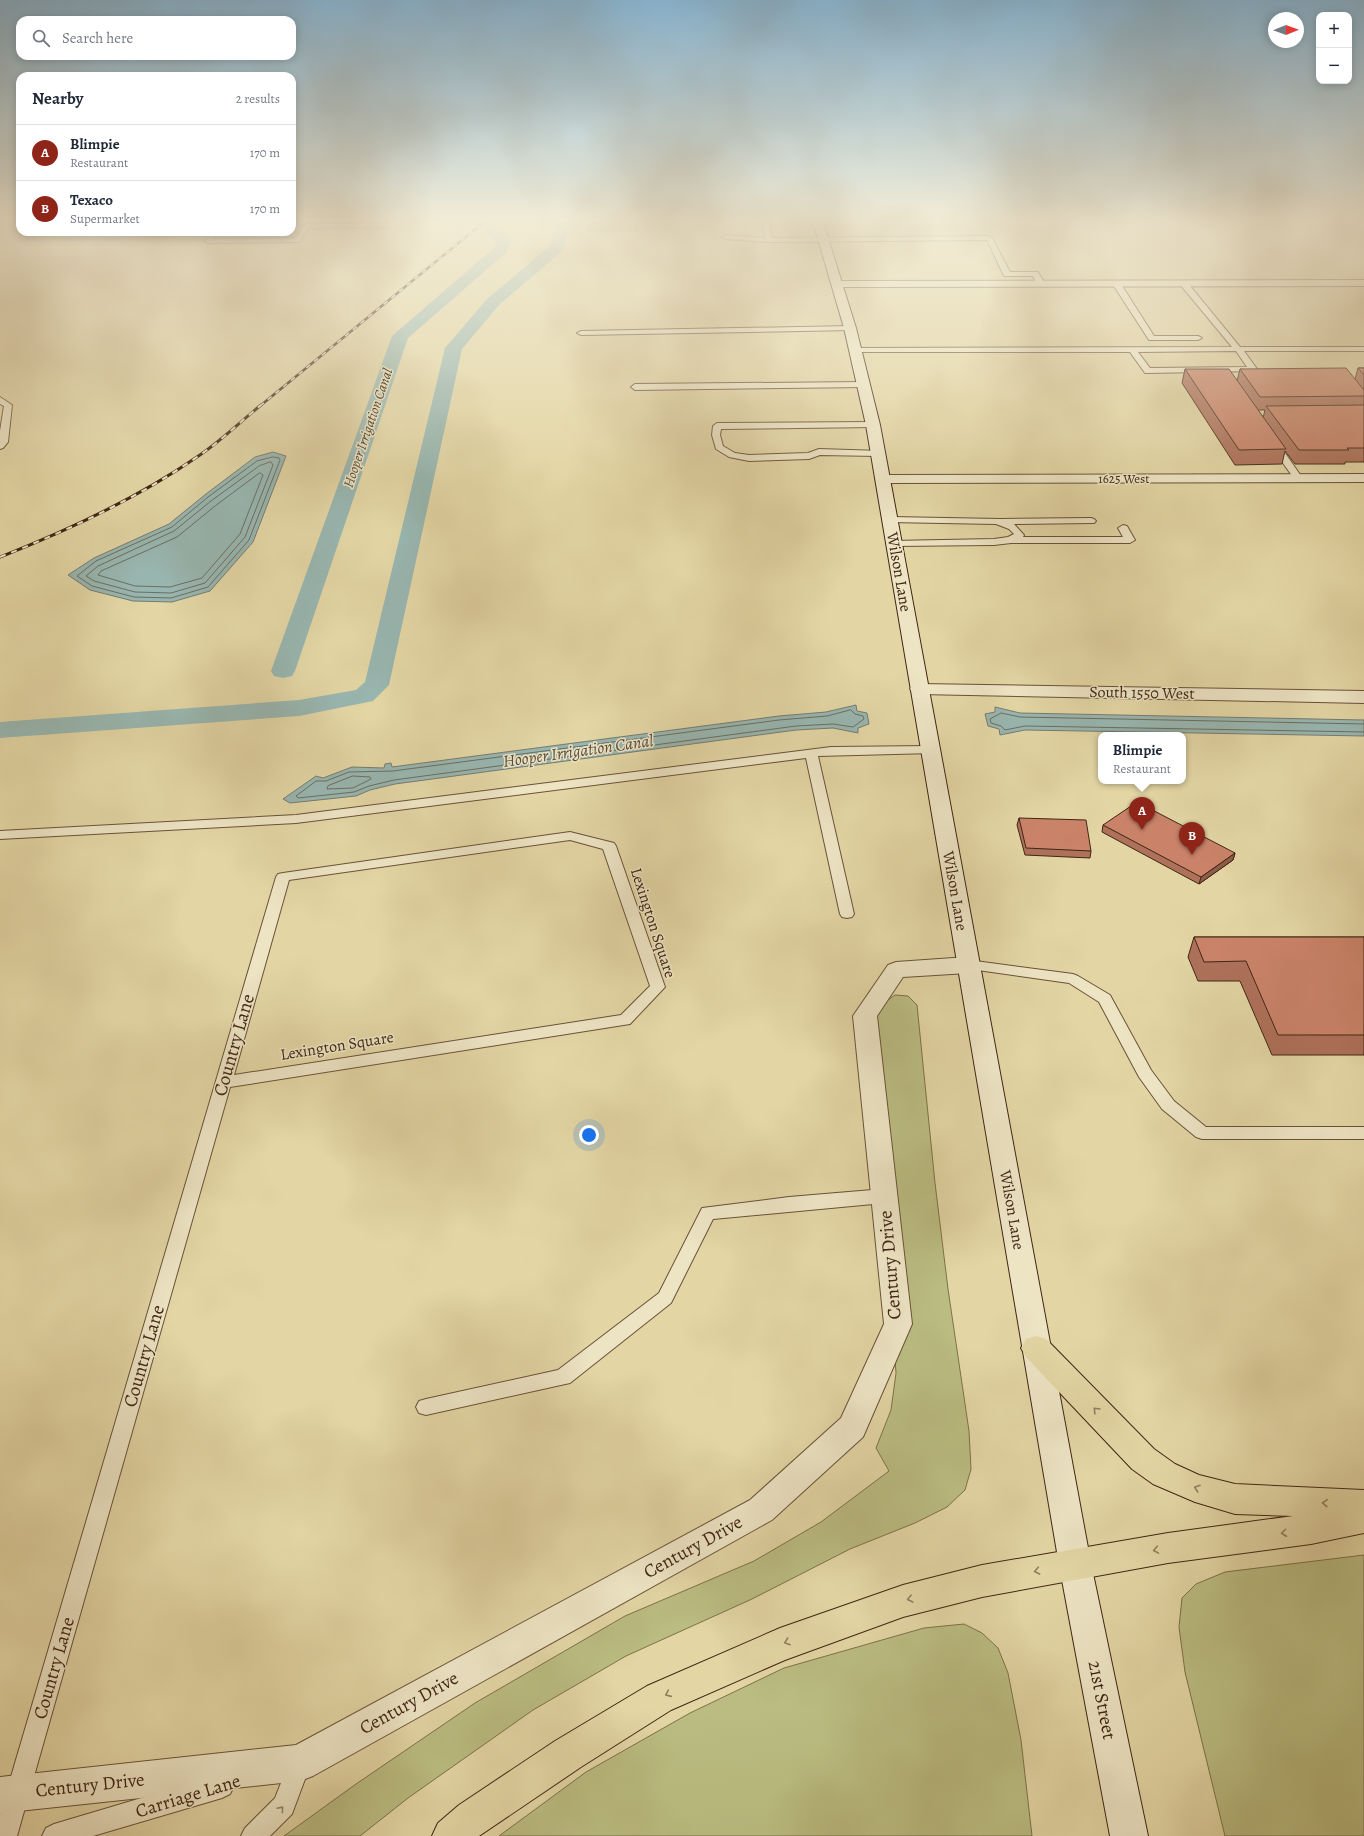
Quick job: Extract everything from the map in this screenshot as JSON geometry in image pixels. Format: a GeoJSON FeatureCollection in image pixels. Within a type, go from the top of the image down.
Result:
{"type":"FeatureCollection","features":[{"type":"Feature","properties":{"kind":"highway"},"geometry":{"type":"LineString","coordinates":[[1036,1348],[1143,1458],[1164,1474],[1195,1488],[1235,1500],[1364,1505]]}},
{"type":"Feature","properties":{"kind":"highway"},"geometry":{"type":"LineString","coordinates":[[450,1836],[472,1818],[562,1758],[659,1698],[780,1645],[903,1601],[982,1581],[1075,1564],[1168,1548],[1311,1529],[1364,1518]]}},
{"type":"Feature","properties":{"kind":"street","name":"Wilson Lane"},"geometry":{"type":"LineString","coordinates":[[844,308],[856,350],[873,425],[895,543],[919,689],[1075,1564]]}},
{"type":"Feature","properties":{"kind":"street","name":"1625 West"},"geometry":{"type":"LineString","coordinates":[[883,479],[1364,478]]}},
{"type":"Feature","properties":{"kind":"street","name":"South 1550 West"},"geometry":{"type":"LineString","coordinates":[[919,689],[1364,697]]}},
{"type":"Feature","properties":{"kind":"street","name":"Century Drive"},"geometry":{"type":"LineString","coordinates":[[9,1794],[300,1763],[761,1510],[852,1427],[898,1324],[865,1016],[896,970],[968,965]]}},
{"type":"Feature","properties":{"kind":"street","name":"21st Street"},"geometry":{"type":"LineString","coordinates":[[1075,1564],[1129,1836]]}},
{"type":"Feature","properties":{"kind":"lane"},"geometry":{"type":"LineString","coordinates":[[1132,308],[1152,338],[1198,338]]}},
{"type":"Feature","properties":{"kind":"lane"},"geometry":{"type":"LineString","coordinates":[[1132,349],[1148,371],[1253,369],[1223,329],[1202,308]]}},
{"type":"Feature","properties":{"kind":"lane"},"geometry":{"type":"LineString","coordinates":[[581,333],[850,328]]}},
{"type":"Feature","properties":{"kind":"lane"},"geometry":{"type":"LineString","coordinates":[[856,350],[1364,349]]}},
{"type":"Feature","properties":{"kind":"lane"},"geometry":{"type":"LineString","coordinates":[[635,386],[864,385]]}},
{"type":"Feature","properties":{"kind":"lane"},"geometry":{"type":"LineString","coordinates":[[0,400],[8,405],[3,442],[0,446]]}},
{"type":"Feature","properties":{"kind":"lane"},"geometry":{"type":"LineString","coordinates":[[873,425],[718,426],[716,435],[719,447],[732,455],[750,458],[809,456],[819,452],[878,452]]}},
{"type":"Feature","properties":{"kind":"lane"},"geometry":{"type":"LineString","coordinates":[[1267,434],[1298,478]]}},
{"type":"Feature","properties":{"kind":"lane"},"geometry":{"type":"LineString","coordinates":[[890,520],[1091,521]]}},
{"type":"Feature","properties":{"kind":"lane"},"geometry":{"type":"LineString","coordinates":[[996,521],[1016,529],[1019,535],[1011,540]]}},
{"type":"Feature","properties":{"kind":"lane"},"geometry":{"type":"LineString","coordinates":[[895,543],[1011,540],[1130,540],[1123,528]]}},
{"type":"Feature","properties":{"kind":"lane"},"geometry":{"type":"LineString","coordinates":[[0,835],[296,819],[831,751],[930,750]]}},
{"type":"Feature","properties":{"kind":"lane"},"geometry":{"type":"LineString","coordinates":[[811,754],[847,914]]}},
{"type":"Feature","properties":{"kind":"lane","name":"Lexington Square"},"geometry":{"type":"LineString","coordinates":[[224,1082],[625,1020],[658,987],[609,846],[570,836],[283,877]]}},
{"type":"Feature","properties":{"kind":"lane","name":"Country Lane"},"geometry":{"type":"LineString","coordinates":[[5,1836],[9,1794],[224,1082],[283,877]]}},
{"type":"Feature","properties":{"kind":"lane"},"geometry":{"type":"LineString","coordinates":[[968,965],[1074,979],[1105,999],[1145,1073],[1168,1105],[1202,1133],[1364,1133]]}},
{"type":"Feature","properties":{"kind":"lane"},"geometry":{"type":"LineString","coordinates":[[426,1407],[563,1377],[665,1298],[708,1213],[884,1196]]}},
{"type":"Feature","properties":{"kind":"lane"},"geometry":{"type":"LineString","coordinates":[[253,1836],[284,1806],[300,1763]]}},
{"type":"Feature","properties":{"kind":"lane","name":"Carriage Lane"},"geometry":{"type":"LineString","coordinates":[[54,1836],[300,1763]]}},
{"type":"Feature","properties":{"kind":"green space"},"geometry":{"type":"Polygon","coordinates":[[[895,995],[908,996],[917,1005],[935,1183],[948,1289],[969,1431],[971,1469],[965,1490],[947,1507],[915,1523],[850,1549],[752,1599],[626,1656],[533,1710],[408,1798],[360,1836],[284,1836],[356,1784],[475,1703],[625,1616],[754,1561],[821,1522],[889,1471],[876,1448],[891,1410],[896,1373],[870,1030],[882,1004],[895,995]]]}},
{"type":"Feature","properties":{"kind":"green space"},"geometry":{"type":"Polygon","coordinates":[[[1364,1555],[1364,1836],[1225,1836],[1185,1672],[1179,1627],[1182,1598],[1196,1584],[1225,1572],[1364,1555]]]}},
{"type":"Feature","properties":{"kind":"green space"},"geometry":{"type":"Polygon","coordinates":[[[964,1624],[982,1633],[998,1648],[1008,1673],[1021,1740],[1032,1836],[499,1836],[586,1772],[690,1713],[784,1668],[924,1628],[964,1624]]]}},
{"type":"Feature","properties":{"kind":"water"},"geometry":{"type":"Polygon","coordinates":[[[273,452],[286,456],[253,542],[210,591],[172,602],[133,601],[90,590],[68,575],[94,558],[169,524],[255,457],[273,452]]]}},
{"type":"Feature","properties":{"kind":"water"},"geometry":{"type":"Polygon","coordinates":[[[856,705],[857,711],[867,713],[869,724],[858,728],[858,733],[833,728],[796,730],[395,784],[370,790],[356,796],[290,803],[283,799],[316,776],[323,778],[352,767],[384,768],[385,764],[391,763],[392,767],[779,716],[826,712],[856,705]]]}},
{"type":"Feature","properties":{"kind":"water"},"geometry":{"type":"Polygon","coordinates":[[[995,707],[1020,713],[1364,720],[1364,736],[1025,730],[1000,735],[999,729],[988,726],[985,714],[995,712],[995,707]]]}},
{"type":"Feature","properties":{"kind":"building"},"geometry":{"type":"Polygon","coordinates":[[[1346,368],[1364,390],[1364,396],[1260,397],[1240,369],[1346,368]]]}},
{"type":"Feature","properties":{"kind":"building"},"geometry":{"type":"Polygon","coordinates":[[[1358,368],[1364,368],[1364,375],[1358,368]]]}},
{"type":"Feature","properties":{"kind":"building"},"geometry":{"type":"Polygon","coordinates":[[[1185,369],[1229,369],[1286,449],[1239,450],[1185,369]]]}},
{"type":"Feature","properties":{"kind":"building"},"geometry":{"type":"Polygon","coordinates":[[[1364,405],[1364,448],[1347,448],[1349,450],[1299,450],[1266,406],[1364,405]]]}},
{"type":"Feature","properties":{"kind":"building"},"geometry":{"type":"Polygon","coordinates":[[[1137,802],[1235,853],[1201,877],[1103,825],[1137,802]]]}},
{"type":"Feature","properties":{"kind":"building"},"geometry":{"type":"Polygon","coordinates":[[[1019,818],[1086,820],[1091,851],[1026,848],[1019,818]]]}},
{"type":"Feature","properties":{"kind":"building"},"geometry":{"type":"Polygon","coordinates":[[[1194,937],[1364,937],[1364,1035],[1278,1035],[1246,961],[1204,962],[1194,937]]]}},
{"type":"Feature","properties":{"kind":"waterway","name":"Hooper Irrigation Canal"},"geometry":{"type":"LineString","coordinates":[[283,671],[400,336],[433,308]]}},
{"type":"Feature","properties":{"kind":"waterway"},"geometry":{"type":"LineString","coordinates":[[0,730],[299,708],[364,696],[377,685],[454,348],[488,308]]}},
{"type":"Feature","properties":{"kind":"railway"},"geometry":{"type":"LineString","coordinates":[[260,406],[380,308]]}},
{"type":"Feature","properties":{"kind":"railway"},"geometry":{"type":"LineString","coordinates":[[0,557],[77,525],[150,487],[205,451],[261,405]]}},
{"type":"Feature","properties":{"kind":"place","name":"Blimpie"},"geometry":{"type":"Point","coordinates":[1142,830]}},
{"type":"Feature","properties":{"kind":"place","name":"Texaco"},"geometry":{"type":"Point","coordinates":[1192,855]}}]}
